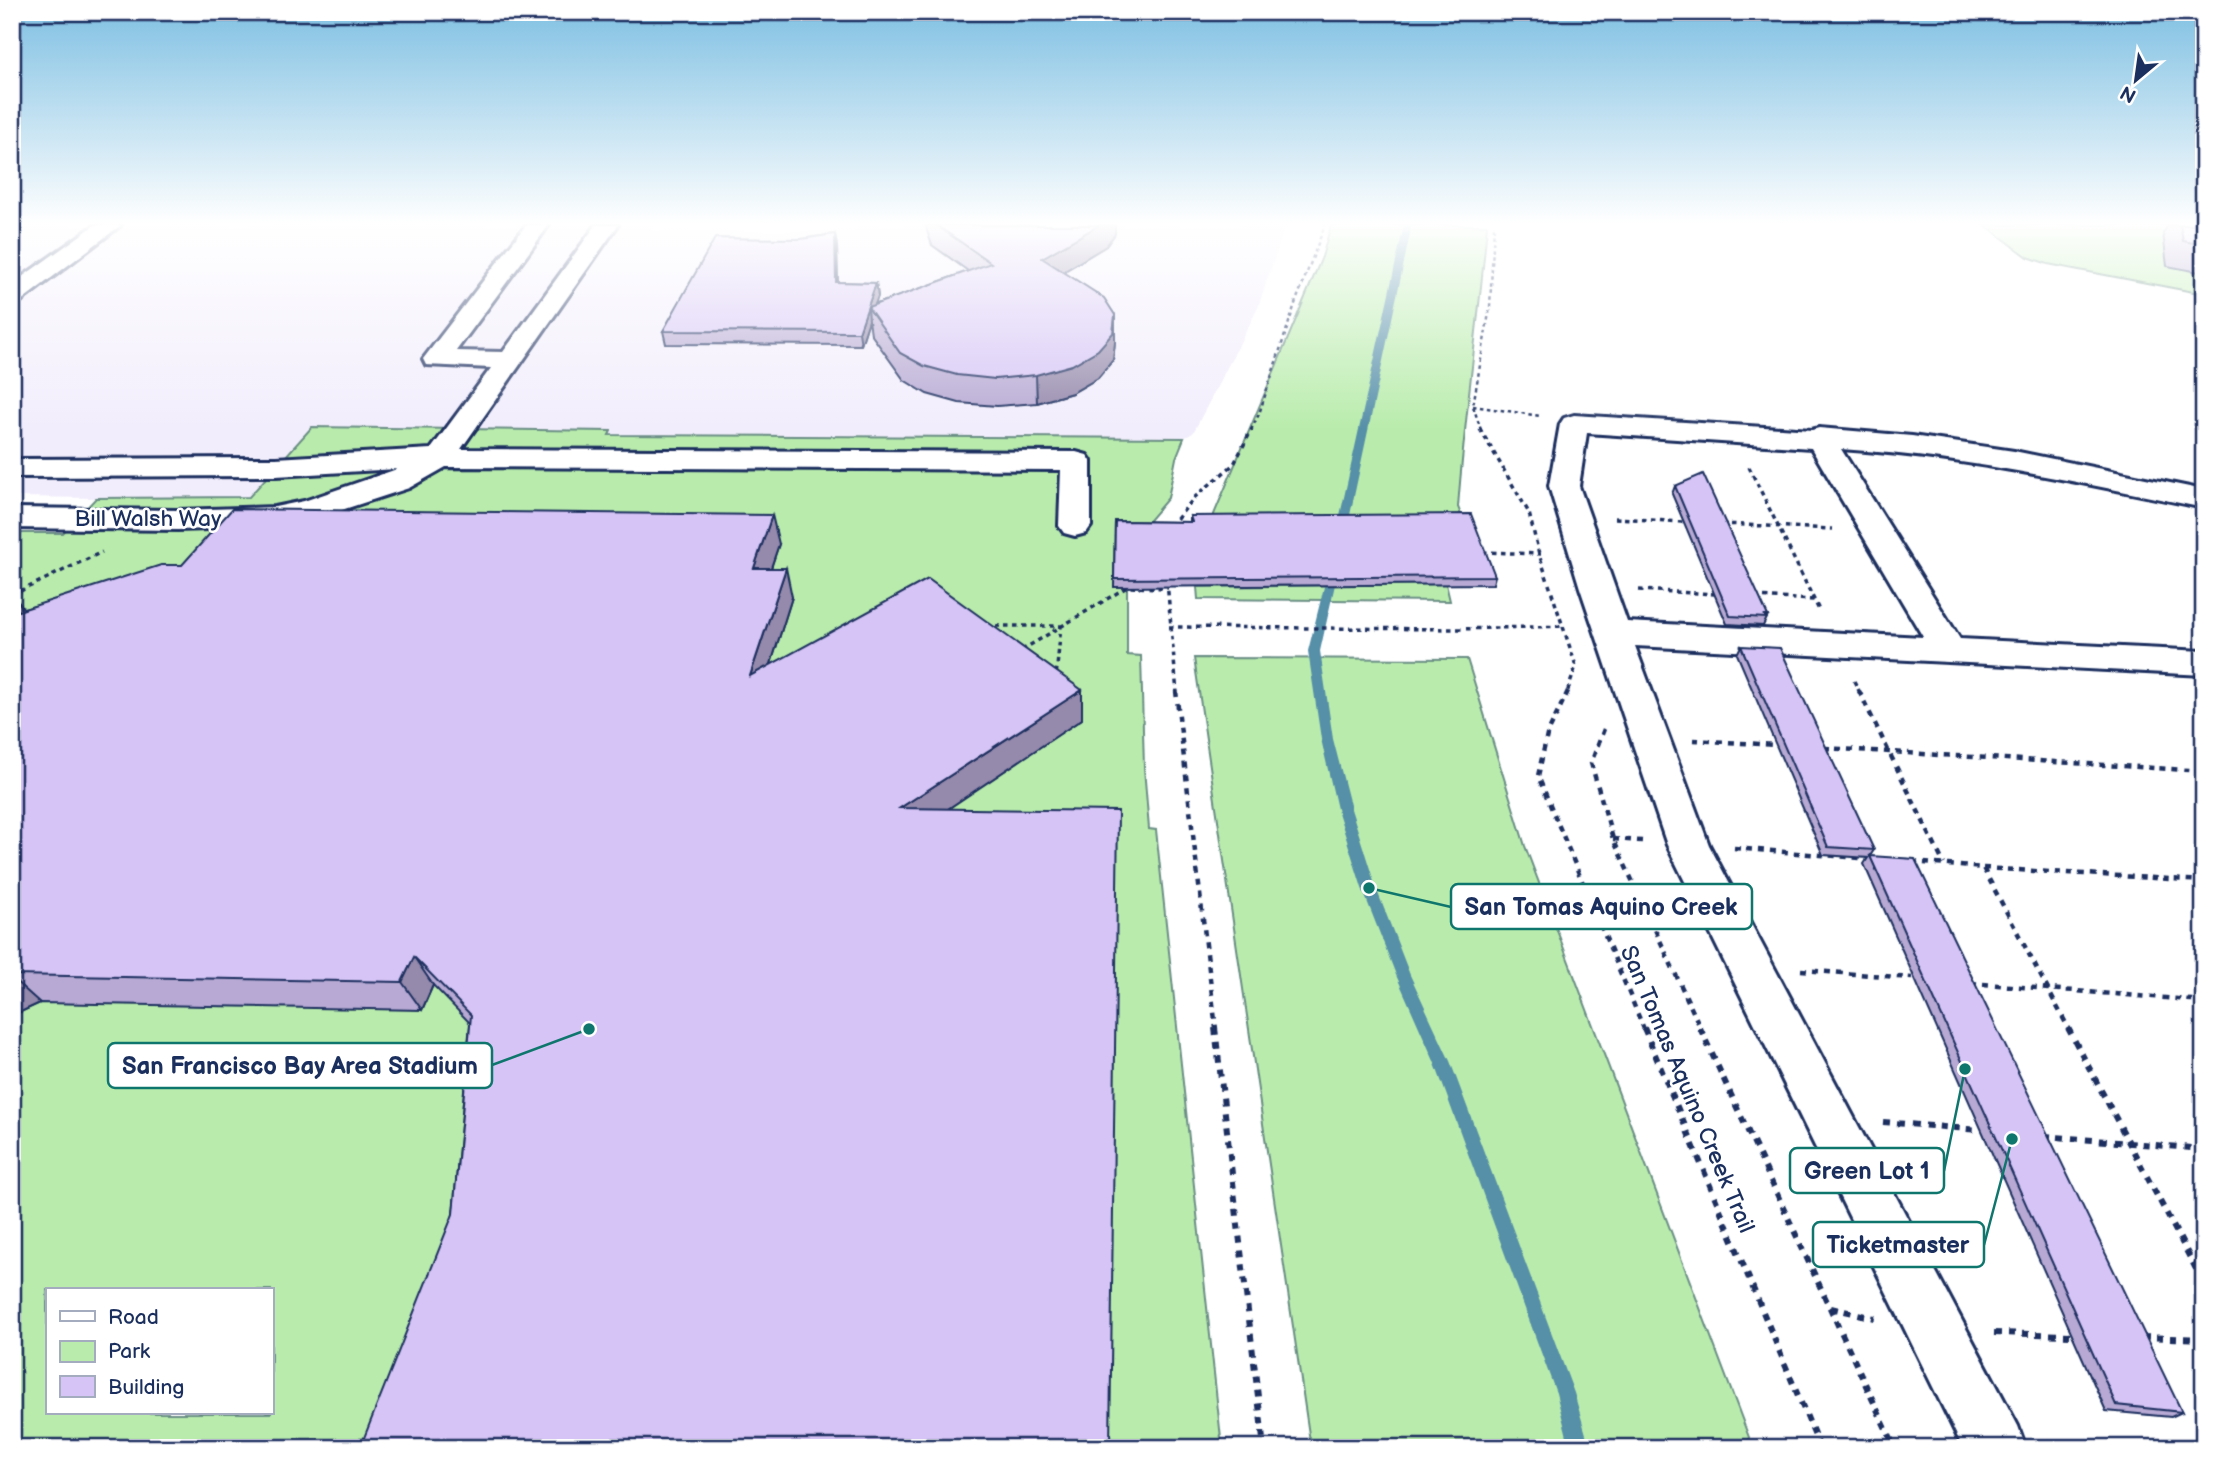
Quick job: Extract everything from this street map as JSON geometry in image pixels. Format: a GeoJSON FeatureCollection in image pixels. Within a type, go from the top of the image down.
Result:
{"type":"FeatureCollection","features":[{"type":"Feature","properties":{"kind":"lane"},"geometry":{"type":"LineString","coordinates":[[486,293],[436,359],[508,360]]}},
{"type":"Feature","properties":{"kind":"lane"},"geometry":{"type":"LineString","coordinates":[[440,458],[557,293]]}},
{"type":"Feature","properties":{"kind":"lane"},"geometry":{"type":"LineString","coordinates":[[1996,1448],[1688,845],[1564,486],[1574,424],[1912,445],[2002,458],[2204,499]]}},
{"type":"Feature","properties":{"kind":"lane"},"geometry":{"type":"LineString","coordinates":[[1819,438],[1949,650]]}},
{"type":"Feature","properties":{"kind":"lane"},"geometry":{"type":"LineString","coordinates":[[12,468],[276,467],[440,458],[1076,461],[1075,526]]}},
{"type":"Feature","properties":{"kind":"lane","name":"Bill Walsh Way"},"geometry":{"type":"LineString","coordinates":[[12,518],[275,517],[313,509],[398,481],[440,458]]}},
{"type":"Feature","properties":{"kind":"lane"},"geometry":{"type":"LineString","coordinates":[[1613,633],[2204,663]]}},
{"type":"Feature","properties":{"kind":"path"},"geometry":{"type":"LineString","coordinates":[[1170,531],[1181,511],[1234,464],[1259,414],[1301,293]]}},
{"type":"Feature","properties":{"kind":"path"},"geometry":{"type":"LineString","coordinates":[[1491,293],[1473,405],[1551,417]]}},
{"type":"Feature","properties":{"kind":"path","name":"San Tomas Aquino Creek Trail"},"geometry":{"type":"LineString","coordinates":[[1473,405],[1478,425],[1524,505],[1576,666],[1575,677],[1540,755],[1538,776],[1543,792],[1820,1448]]}},
{"type":"Feature","properties":{"kind":"path"},"geometry":{"type":"LineString","coordinates":[[1710,431],[1715,443],[1748,464],[1945,864]]}},
{"type":"Feature","properties":{"kind":"path"},"geometry":{"type":"LineString","coordinates":[[1524,505],[1533,505]]}},
{"type":"Feature","properties":{"kind":"path"},"geometry":{"type":"LineString","coordinates":[[1573,516],[1684,522]]}},
{"type":"Feature","properties":{"kind":"path"},"geometry":{"type":"LineString","coordinates":[[12,595],[93,558],[152,519]]}},
{"type":"Feature","properties":{"kind":"path"},"geometry":{"type":"LineString","coordinates":[[1717,523],[1840,530]]}},
{"type":"Feature","properties":{"kind":"path"},"geometry":{"type":"LineString","coordinates":[[1481,552],[1549,555]]}},
{"type":"Feature","properties":{"kind":"path"},"geometry":{"type":"LineString","coordinates":[[1167,577],[1169,627],[1264,1448]]}},
{"type":"Feature","properties":{"kind":"path"},"geometry":{"type":"LineString","coordinates":[[1017,653],[1127,587],[1168,588]]}},
{"type":"Feature","properties":{"kind":"path"},"geometry":{"type":"LineString","coordinates":[[1751,596],[1814,600]]}},
{"type":"Feature","properties":{"kind":"path"},"geometry":{"type":"LineString","coordinates":[[982,626],[1061,626]]}},
{"type":"Feature","properties":{"kind":"path"},"geometry":{"type":"LineString","coordinates":[[1055,686],[1061,626]]}},
{"type":"Feature","properties":{"kind":"path"},"geometry":{"type":"LineString","coordinates":[[1169,627],[1458,629],[1564,626]]}},
{"type":"Feature","properties":{"kind":"path"},"geometry":{"type":"LineString","coordinates":[[1607,719],[1591,763],[1613,839],[1895,1448]]}},
{"type":"Feature","properties":{"kind":"path"},"geometry":{"type":"LineString","coordinates":[[1650,737],[1776,745]]}},
{"type":"Feature","properties":{"kind":"path"},"geometry":{"type":"LineString","coordinates":[[1817,747],[2204,771]]}},
{"type":"Feature","properties":{"kind":"path"},"geometry":{"type":"LineString","coordinates":[[1613,839],[1877,859]]}},
{"type":"Feature","properties":{"kind":"path"},"geometry":{"type":"LineString","coordinates":[[1904,862],[2204,881]]}},
{"type":"Feature","properties":{"kind":"path"},"geometry":{"type":"LineString","coordinates":[[1983,867],[2204,1284]]}},
{"type":"Feature","properties":{"kind":"path"},"geometry":{"type":"LineString","coordinates":[[1750,966],[1912,978]]}},
{"type":"Feature","properties":{"kind":"path"},"geometry":{"type":"LineString","coordinates":[[1959,982],[2204,1001]]}},
{"type":"Feature","properties":{"kind":"path"},"geometry":{"type":"LineString","coordinates":[[1828,1118],[1980,1130]]}},
{"type":"Feature","properties":{"kind":"path"},"geometry":{"type":"LineString","coordinates":[[2035,1135],[2204,1149]]}},
{"type":"Feature","properties":{"kind":"path"},"geometry":{"type":"LineString","coordinates":[[2130,1337],[2204,1339]]}},
{"type":"Feature","properties":{"kind":"shaded area"},"geometry":{"type":"Polygon","coordinates":[[[12,293],[1263,293],[1258,308],[1193,433],[1184,438],[608,435],[610,432],[312,427],[249,497],[12,497],[12,293]]]}},
{"type":"Feature","properties":{"kind":"green space"},"geometry":{"type":"Polygon","coordinates":[[[1307,293],[1480,293],[1458,507],[1464,522],[1210,524],[1307,293]]]}},
{"type":"Feature","properties":{"kind":"green space"},"geometry":{"type":"Polygon","coordinates":[[[312,427],[611,431],[609,435],[1184,438],[1176,458],[1168,498],[1144,526],[1127,587],[1127,655],[1141,656],[1144,768],[1149,829],[1156,830],[1222,1448],[12,1448],[12,533],[63,533],[96,498],[249,497],[312,427]]]}},
{"type":"Feature","properties":{"kind":"green space"},"geometry":{"type":"Polygon","coordinates":[[[1446,584],[1450,601],[1198,599],[1197,587],[1446,584]]]}},
{"type":"Feature","properties":{"kind":"green space"},"geometry":{"type":"Polygon","coordinates":[[[1194,658],[1467,659],[1525,846],[1753,1448],[1311,1448],[1194,658]]]}},
{"type":"Feature","properties":{"kind":"building"},"geometry":{"type":"Polygon","coordinates":[[[684,293],[872,293],[859,332],[663,331],[684,293]]]}},
{"type":"Feature","properties":{"kind":"building"},"geometry":{"type":"Polygon","coordinates":[[[907,293],[1096,293],[1104,298],[1115,315],[1113,333],[1098,350],[1072,365],[1036,375],[995,379],[957,375],[924,366],[900,353],[868,307],[907,293]]]}},
{"type":"Feature","properties":{"kind":"building"},"geometry":{"type":"Polygon","coordinates":[[[1703,474],[1768,616],[1765,616],[1766,618],[1730,616],[1675,486],[1703,474]]]}},
{"type":"Feature","properties":{"kind":"building"},"geometry":{"type":"Polygon","coordinates":[[[232,509],[772,515],[754,568],[786,568],[750,676],[928,579],[1082,690],[900,808],[1118,811],[1110,1448],[360,1448],[453,1214],[471,1015],[414,957],[402,982],[12,975],[12,613],[161,565],[182,565],[232,509]]]}},
{"type":"Feature","properties":{"kind":"building"},"geometry":{"type":"Polygon","coordinates":[[[1471,514],[1495,576],[1114,579],[1115,521],[1192,522],[1190,516],[1471,514]]]}},
{"type":"Feature","properties":{"kind":"building"},"geometry":{"type":"Polygon","coordinates":[[[1741,646],[1780,648],[1874,850],[1828,847],[1741,646]]]}},
{"type":"Feature","properties":{"kind":"building"},"geometry":{"type":"Polygon","coordinates":[[[1870,856],[1915,859],[2182,1412],[2116,1405],[1870,856]]]}},
{"type":"Feature","properties":{"kind":"waterway"},"geometry":{"type":"LineString","coordinates":[[1342,529],[1393,293]]}},
{"type":"Feature","properties":{"kind":"waterway"},"geometry":{"type":"LineString","coordinates":[[1333,571],[1314,651],[1327,739],[1344,809],[1369,888],[1403,975],[1442,1061],[1565,1393],[1580,1448]]}},
{"type":"Feature","properties":{"kind":"place","name":"San Tomas Aquino Creek"},"geometry":{"type":"Point","coordinates":[1369,888]}},
{"type":"Feature","properties":{"kind":"place","name":"San Francisco Bay Area Stadium"},"geometry":{"type":"Point","coordinates":[589,1029]}},
{"type":"Feature","properties":{"kind":"place","name":"Green Lot 1"},"geometry":{"type":"Point","coordinates":[1965,1069]}},
{"type":"Feature","properties":{"kind":"place","name":"Ticketmaster"},"geometry":{"type":"Point","coordinates":[2012,1139]}}]}
